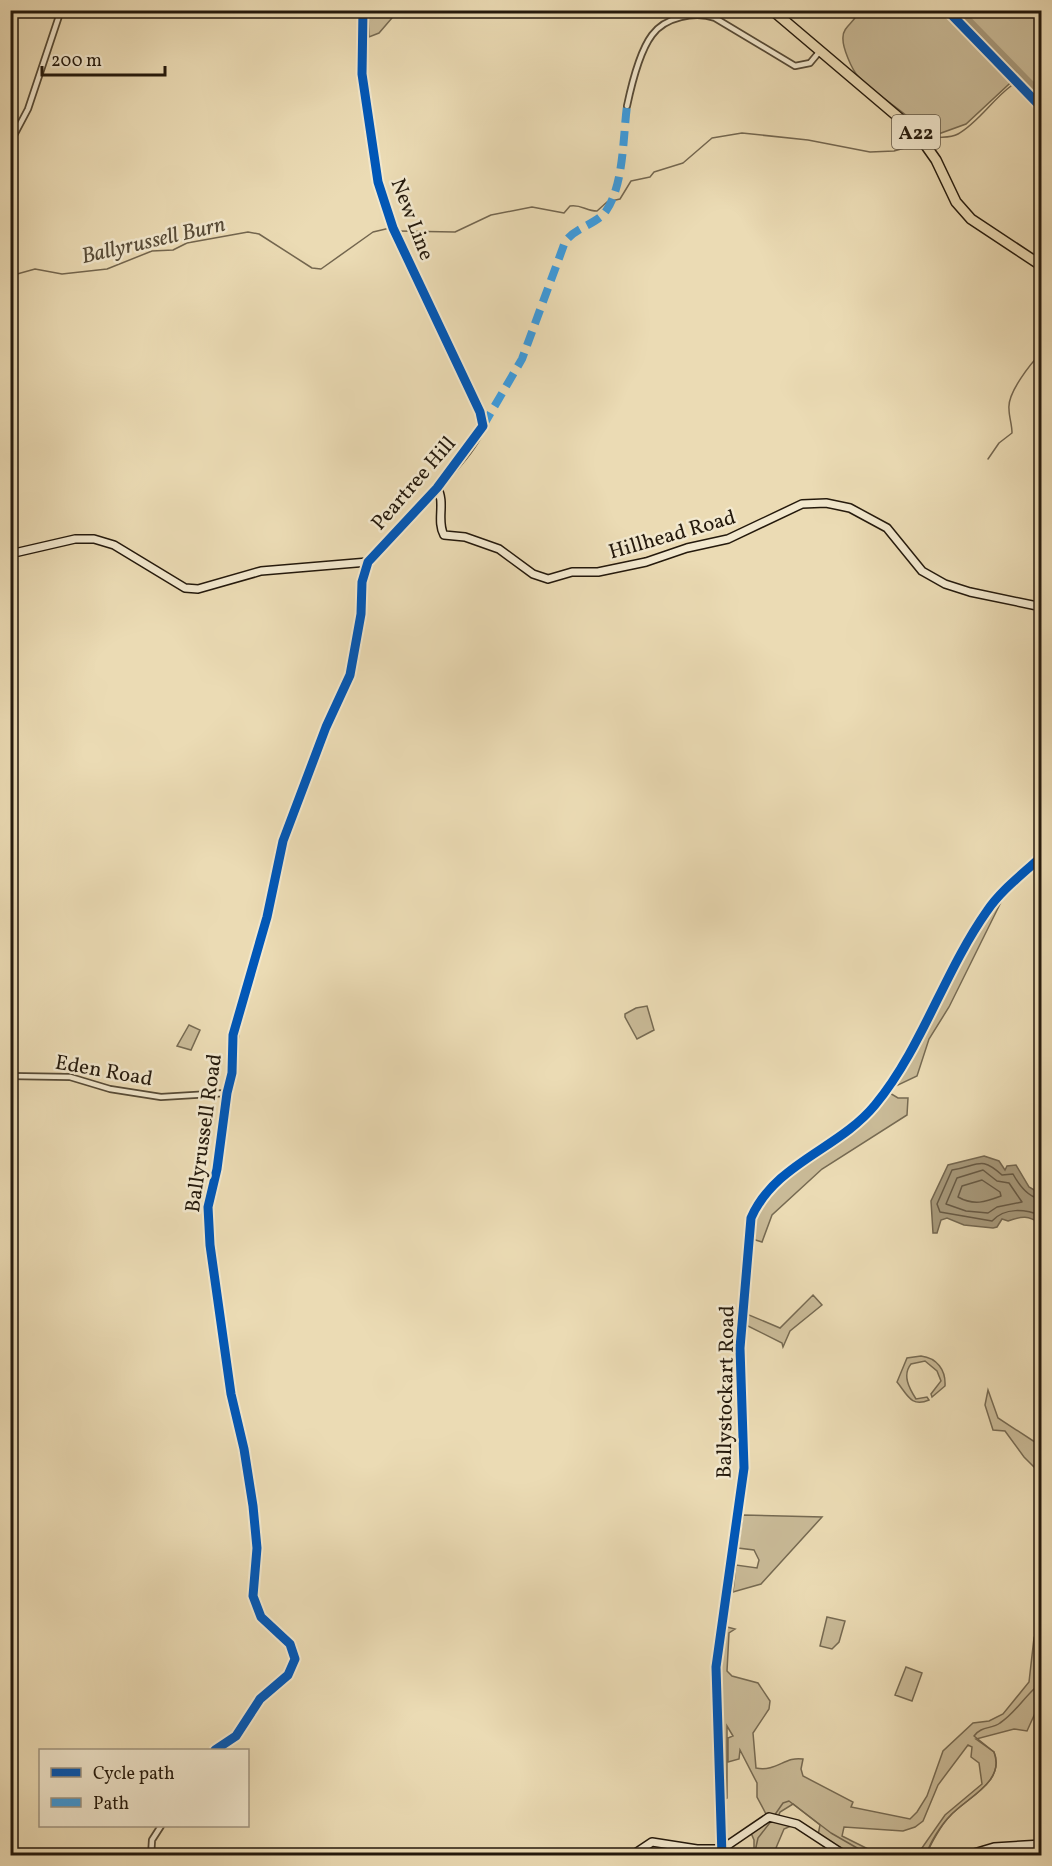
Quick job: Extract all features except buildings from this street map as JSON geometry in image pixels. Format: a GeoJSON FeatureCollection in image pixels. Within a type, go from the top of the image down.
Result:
{"type":"FeatureCollection","features":[{"type":"Feature","properties":{"kind":"highway","name":"A22"},"geometry":{"type":"LineString","coordinates":[[772,10],[917,133],[936,160],[956,202],[971,219],[1041,266]]}},
{"type":"Feature","properties":{"kind":"street"},"geometry":{"type":"LineString","coordinates":[[10,143],[28,109],[61,10]]}},
{"type":"Feature","properties":{"kind":"street","name":"New Line"},"geometry":{"type":"LineString","coordinates":[[363,10],[362,74],[378,182],[393,228],[480,412],[483,426]]}},
{"type":"Feature","properties":{"kind":"street"},"geometry":{"type":"LineString","coordinates":[[627,106],[651,36],[678,18],[703,15],[716,18],[795,66],[810,63],[820,51]]}},
{"type":"Feature","properties":{"kind":"street","name":"Peartree Hill"},"geometry":{"type":"LineString","coordinates":[[10,555],[75,539],[94,539],[114,545],[185,588],[198,590],[261,571],[368,562],[437,488],[483,426]]}},
{"type":"Feature","properties":{"kind":"street","name":"Hillhead Road"},"geometry":{"type":"LineString","coordinates":[[437,488],[441,495],[441,529],[444,535],[465,537],[499,549],[532,574],[544,579],[572,572],[598,572],[646,562],[687,548],[728,539],[802,504],[826,503],[850,508],[887,528],[922,571],[945,584],[970,592],[1041,607]]}},
{"type":"Feature","properties":{"kind":"street","name":"Ballyrussell Road"},"geometry":{"type":"LineString","coordinates":[[216,1749],[236,1736],[260,1699],[288,1675],[295,1659],[290,1644],[261,1617],[253,1596],[257,1548],[253,1506],[244,1449],[231,1394],[210,1245],[208,1207],[217,1169],[227,1093],[232,1073],[237,1017],[267,917],[283,841],[326,727],[350,675],[362,614],[362,582],[368,562]]}},
{"type":"Feature","properties":{"kind":"street","name":"Ballystockart Road"},"geometry":{"type":"LineString","coordinates":[[722,1852],[716,1667],[744,1468],[740,1348],[751,1218],[759,1204],[788,1171],[853,1127],[882,1097],[985,913],[1041,856]]}},
{"type":"Feature","properties":{"kind":"street","name":"Eden Road"},"geometry":{"type":"LineString","coordinates":[[10,1076],[70,1077],[151,1097],[227,1093]]}},
{"type":"Feature","properties":{"kind":"street"},"geometry":{"type":"LineString","coordinates":[[630,1856],[652,1842],[722,1852],[773,1818],[797,1824],[846,1856]]}},
{"type":"Feature","properties":{"kind":"street"},"geometry":{"type":"LineString","coordinates":[[151,1856],[152,1840],[160,1827]]}},
{"type":"Feature","properties":{"kind":"street"},"geometry":{"type":"LineString","coordinates":[[964,1856],[994,1847],[1041,1844]]}},
{"type":"Feature","properties":{"kind":"shaded area"},"geometry":{"type":"Polygon","coordinates":[[[368,10],[398,11],[379,33],[369,37],[368,10]]]}},
{"type":"Feature","properties":{"kind":"shaded area"},"geometry":{"type":"Polygon","coordinates":[[[859,10],[1041,11],[1041,91],[1021,73],[966,124],[930,137],[867,84],[853,69],[843,37],[845,30],[859,10]]]}},
{"type":"Feature","properties":{"kind":"shaded area"},"geometry":{"type":"Polygon","coordinates":[[[1004,896],[949,1007],[929,1039],[917,1076],[896,1086],[892,1083],[987,914],[1004,896]]]}},
{"type":"Feature","properties":{"kind":"shaded area"},"geometry":{"type":"Polygon","coordinates":[[[647,1006],[654,1030],[637,1039],[625,1014],[636,1008],[647,1006]]]}},
{"type":"Feature","properties":{"kind":"shaded area"},"geometry":{"type":"Polygon","coordinates":[[[189,1025],[200,1030],[191,1050],[177,1046],[189,1025]]]}},
{"type":"Feature","properties":{"kind":"shaded area"},"geometry":{"type":"Polygon","coordinates":[[[888,1092],[898,1098],[908,1098],[907,1115],[822,1169],[772,1215],[762,1242],[749,1238],[753,1218],[762,1201],[774,1187],[804,1162],[858,1125],[888,1092]]]}},
{"type":"Feature","properties":{"kind":"shaded area"},"geometry":{"type":"Polygon","coordinates":[[[813,1295],[822,1305],[790,1331],[783,1347],[782,1343],[748,1326],[741,1326],[742,1312],[780,1328],[813,1295]]]}},
{"type":"Feature","properties":{"kind":"shaded area"},"geometry":{"type":"Polygon","coordinates":[[[921,1356],[936,1362],[944,1375],[945,1386],[932,1397],[931,1394],[941,1381],[937,1371],[925,1361],[911,1364],[907,1377],[911,1390],[916,1399],[927,1397],[929,1400],[918,1402],[910,1398],[897,1382],[907,1358],[921,1356]]]}},
{"type":"Feature","properties":{"kind":"shaded area"},"geometry":{"type":"Polygon","coordinates":[[[988,1390],[998,1418],[1041,1446],[1041,1474],[1024,1457],[1005,1431],[993,1430],[985,1405],[988,1390]]]}},
{"type":"Feature","properties":{"kind":"shaded area"},"geometry":{"type":"Polygon","coordinates":[[[743,1515],[822,1517],[761,1584],[733,1592],[736,1565],[757,1568],[759,1560],[754,1550],[738,1548],[743,1515]]]}},
{"type":"Feature","properties":{"kind":"shaded area"},"geometry":{"type":"Polygon","coordinates":[[[827,1617],[845,1621],[839,1642],[832,1649],[820,1646],[827,1617]]]}},
{"type":"Feature","properties":{"kind":"shaded area"},"geometry":{"type":"Polygon","coordinates":[[[1041,1621],[1041,1700],[1027,1731],[1014,1729],[976,1739],[994,1752],[996,1763],[994,1772],[990,1781],[946,1820],[926,1855],[917,1855],[945,1815],[982,1784],[979,1763],[971,1757],[972,1747],[968,1745],[938,1785],[923,1821],[915,1827],[903,1831],[844,1827],[842,1836],[880,1855],[854,1853],[818,1835],[820,1825],[793,1804],[780,1812],[778,1817],[766,1814],[757,1797],[757,1783],[740,1750],[739,1759],[728,1762],[728,1738],[733,1736],[727,1726],[727,1798],[725,1799],[720,1675],[727,1627],[735,1629],[729,1633],[727,1671],[732,1676],[758,1683],[770,1701],[769,1709],[753,1733],[756,1768],[770,1768],[791,1760],[803,1759],[801,1769],[803,1776],[853,1802],[851,1807],[910,1819],[927,1796],[943,1751],[973,1723],[989,1721],[1003,1714],[1029,1682],[1034,1638],[1041,1621]]]}},
{"type":"Feature","properties":{"kind":"shaded area"},"geometry":{"type":"Polygon","coordinates":[[[906,1667],[922,1673],[912,1701],[895,1695],[906,1667]]]}},
{"type":"Feature","properties":{"kind":"shaded area"},"geometry":{"type":"Polygon","coordinates":[[[769,1821],[793,1825],[784,1829],[773,1855],[754,1855],[754,1840],[751,1833],[769,1821]]]}},
{"type":"Feature","properties":{"kind":"water"},"geometry":{"type":"Polygon","coordinates":[[[984,1156],[999,1161],[1005,1170],[1007,1166],[1016,1165],[1029,1187],[1041,1194],[1041,1224],[1021,1217],[1008,1221],[1002,1219],[997,1227],[993,1228],[964,1225],[947,1218],[941,1220],[937,1233],[933,1233],[931,1201],[948,1165],[984,1156]]]}},
{"type":"Feature","properties":{"kind":"waterway"},"geometry":{"type":"LineString","coordinates":[[958,10],[1042,96]]}},
{"type":"Feature","properties":{"kind":"waterway","name":"Ballyrussell Burn"},"geometry":{"type":"LineString","coordinates":[[930,139],[958,134],[979,118],[1011,86]]}},
{"type":"Feature","properties":{"kind":"waterway","name":"Ballyrussell Burn"},"geometry":{"type":"LineString","coordinates":[[398,231],[455,232],[491,215],[532,207],[564,213],[570,206],[597,211],[607,202],[620,199],[631,181],[650,177],[654,172],[683,163],[712,138],[742,133],[808,140],[870,152],[894,151],[919,144]]}},
{"type":"Feature","properties":{"kind":"waterway","name":"Ballyrussell Burn"},"geometry":{"type":"LineString","coordinates":[[10,276],[35,269],[62,274],[107,269],[152,251],[173,250],[187,243],[248,232],[259,234],[312,268],[321,269],[373,232],[390,228]]}},
{"type":"Feature","properties":{"kind":"waterway"},"geometry":{"type":"LineString","coordinates":[[988,459],[999,443],[1012,433],[1009,402],[1026,371],[1042,352]]}},
{"type":"Feature","properties":{"kind":"waterway"},"geometry":{"type":"LineString","coordinates":[[925,1856],[946,1820],[990,1781],[996,1763],[994,1752],[974,1736],[1005,1719],[1035,1688],[1036,1650],[1042,1631]]}},
{"type":"Feature","properties":{"kind":"waterway"},"geometry":{"type":"LineString","coordinates":[[774,1816],[783,1803],[789,1801],[831,1833],[871,1856]]}},
{"type":"Feature","properties":{"kind":"waterway"},"geometry":{"type":"LineString","coordinates":[[754,1856],[758,1838],[772,1820]]}},
{"type":"Feature","properties":{"kind":"marked path"},"geometry":{"type":"LineString","coordinates":[[483,426],[522,359],[565,242],[574,233],[602,216],[612,200],[620,174],[627,106]]}},
{"type":"Feature","properties":{"kind":"cycle path"},"geometry":{"type":"LineString","coordinates":[[216,1749],[236,1736],[260,1699],[288,1675],[295,1659],[290,1644],[261,1617],[253,1596],[257,1548],[253,1506],[244,1449],[231,1394],[210,1245],[208,1207],[217,1169],[227,1093],[232,1073],[233,1035],[267,917],[283,841],[326,727],[350,675],[361,614],[362,582],[368,562],[437,488],[483,426],[480,412],[393,228],[378,182],[362,74],[363,10]]}},
{"type":"Feature","properties":{"kind":"cycle path"},"geometry":{"type":"LineString","coordinates":[[947,10],[1042,108]]}},
{"type":"Feature","properties":{"kind":"cycle path"},"geometry":{"type":"LineString","coordinates":[[722,1856],[716,1667],[744,1468],[740,1348],[751,1218],[775,1183],[844,1133],[875,1105],[892,1083],[920,1035],[958,959],[987,911],[1006,889],[1042,856]]}}]}
